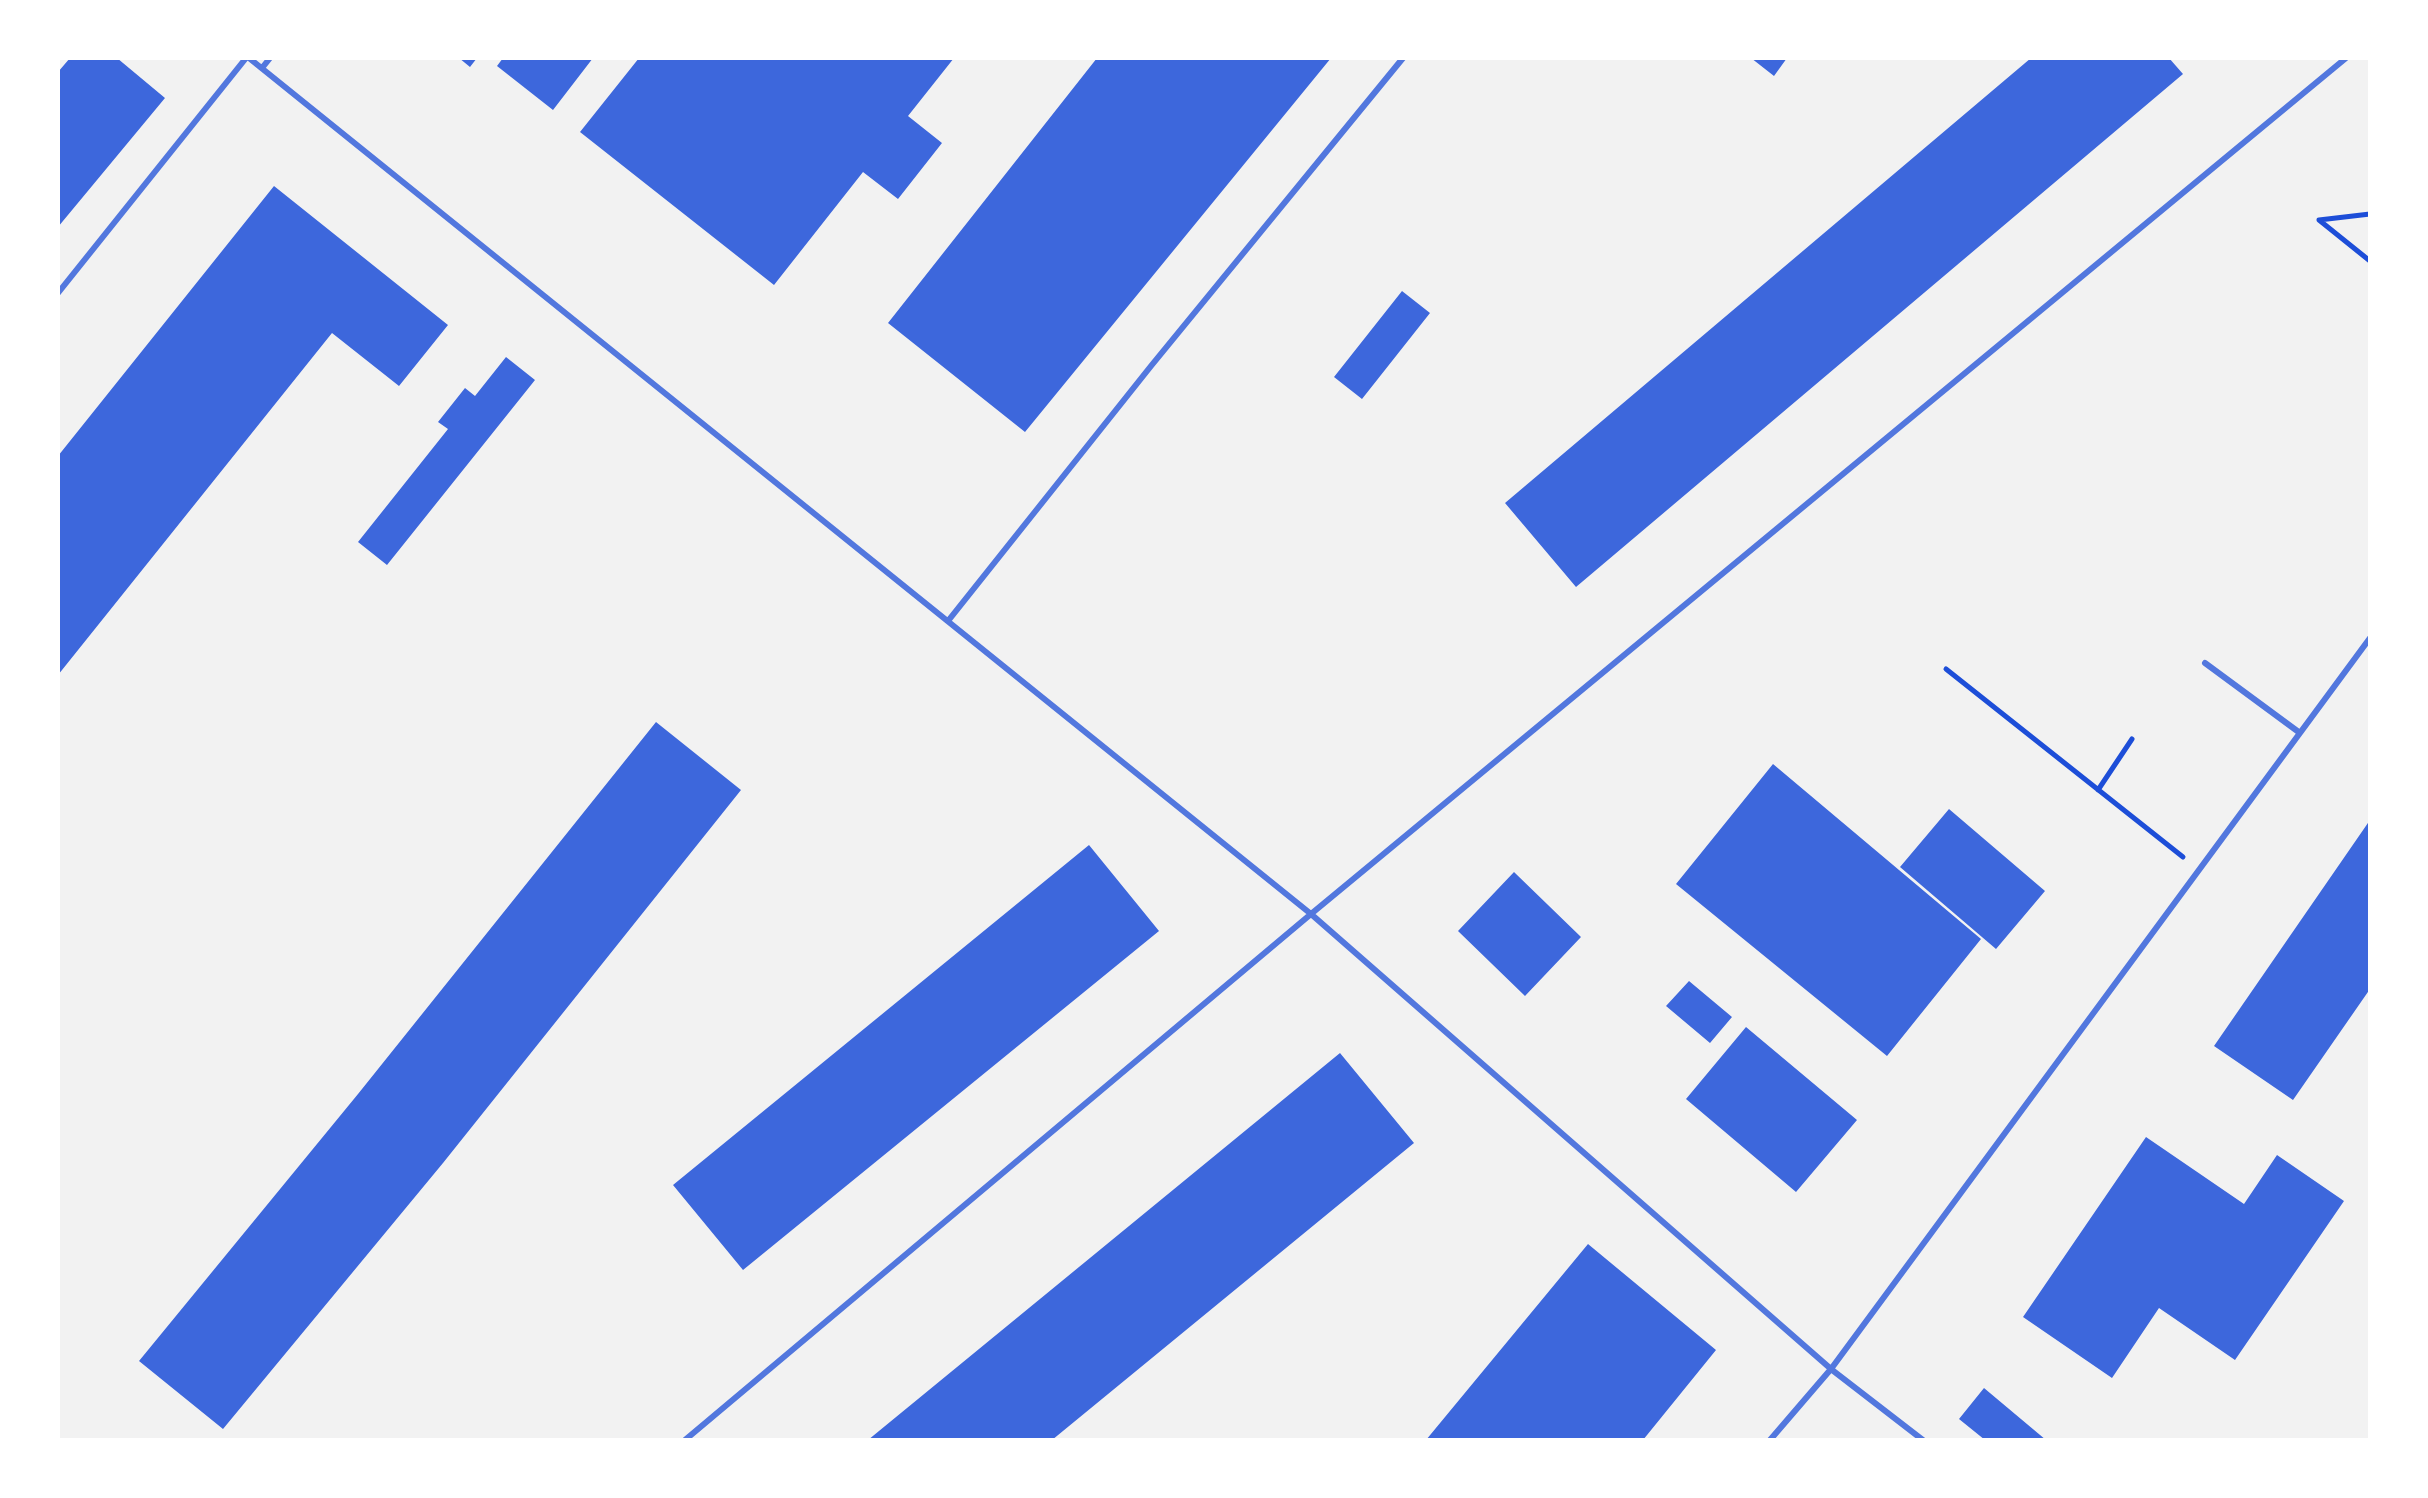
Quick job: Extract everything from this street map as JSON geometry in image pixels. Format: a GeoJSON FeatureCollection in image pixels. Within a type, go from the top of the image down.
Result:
{"type":"FeatureCollection","features":[{"type":"Feature","properties":{"kind":"lane"},"geometry":{"type":"LineString","coordinates":[[58,293],[248,58],[1311,914],[1831,1369],[1923,1440]]}},
{"type":"Feature","properties":{"kind":"lane"},"geometry":{"type":"LineString","coordinates":[[262,68],[270,58]]}},
{"type":"Feature","properties":{"kind":"lane"},"geometry":{"type":"LineString","coordinates":[[948,621],[1403,58]]}},
{"type":"Feature","properties":{"kind":"lane"},"geometry":{"type":"LineString","coordinates":[[685,1440],[1311,914],[2346,58]]}},
{"type":"Feature","properties":{"kind":"lane"},"geometry":{"type":"LineString","coordinates":[[1770,1440],[1831,1369],[2370,638]]}},
{"type":"Feature","properties":{"kind":"lane"},"geometry":{"type":"LineString","coordinates":[[2205,663],[2300,733]]}},
{"type":"Feature","properties":{"kind":"path"},"geometry":{"type":"LineString","coordinates":[[2370,214],[2319,220],[2370,261]]}},
{"type":"Feature","properties":{"kind":"path"},"geometry":{"type":"LineString","coordinates":[[1946,669],[2199,870]]}},
{"type":"Feature","properties":{"kind":"path"},"geometry":{"type":"LineString","coordinates":[[2098,790],[2132,739]]}},
{"type":"Feature","properties":{"kind":"building"},"geometry":{"type":"Polygon","coordinates":[[[70,58],[117,58],[165,98],[58,227],[58,72],[70,58]]]}},
{"type":"Feature","properties":{"kind":"building"},"geometry":{"type":"Polygon","coordinates":[[[459,58],[477,58],[470,67],[459,58]]]}},
{"type":"Feature","properties":{"kind":"building"},"geometry":{"type":"Polygon","coordinates":[[[503,58],[593,58],[553,110],[497,66],[503,58]]]}},
{"type":"Feature","properties":{"kind":"building"},"geometry":{"type":"Polygon","coordinates":[[[639,58],[954,58],[908,116],[942,143],[898,199],[863,172],[774,285],[580,132],[639,58]]]}},
{"type":"Feature","properties":{"kind":"building"},"geometry":{"type":"Polygon","coordinates":[[[1097,58],[1331,58],[1025,432],[888,323],[1097,58]]]}},
{"type":"Feature","properties":{"kind":"building"},"geometry":{"type":"Polygon","coordinates":[[[1751,58],[1787,58],[1774,76],[1751,58]]]}},
{"type":"Feature","properties":{"kind":"building"},"geometry":{"type":"Polygon","coordinates":[[[2031,58],[2169,58],[2183,74],[1576,587],[1505,503],[2031,58]]]}},
{"type":"Feature","properties":{"kind":"building"},"geometry":{"type":"Polygon","coordinates":[[[274,186],[448,325],[399,386],[332,333],[58,675],[58,456],[274,186]]]}},
{"type":"Feature","properties":{"kind":"building"},"geometry":{"type":"Polygon","coordinates":[[[1402,291],[1430,313],[1362,399],[1334,377],[1402,291]]]}},
{"type":"Feature","properties":{"kind":"building"},"geometry":{"type":"Polygon","coordinates":[[[506,357],[535,380],[387,565],[358,542],[448,429],[438,422],[465,388],[475,396],[506,357]]]}},
{"type":"Feature","properties":{"kind":"building"},"geometry":{"type":"Polygon","coordinates":[[[656,722],[741,790],[443,1163],[223,1429],[139,1361],[656,722]]]}},
{"type":"Feature","properties":{"kind":"building"},"geometry":{"type":"Polygon","coordinates":[[[1773,764],[1981,939],[1887,1056],[1676,884],[1773,764]]]}},
{"type":"Feature","properties":{"kind":"building"},"geometry":{"type":"Polygon","coordinates":[[[1949,809],[2045,891],[1996,949],[1900,867],[1949,809]]]}},
{"type":"Feature","properties":{"kind":"building"},"geometry":{"type":"Polygon","coordinates":[[[2370,820],[2370,989],[2293,1100],[2214,1046],[2370,820]]]}},
{"type":"Feature","properties":{"kind":"building"},"geometry":{"type":"Polygon","coordinates":[[[1089,845],[1159,931],[743,1270],[673,1185],[1089,845]]]}},
{"type":"Feature","properties":{"kind":"building"},"geometry":{"type":"Polygon","coordinates":[[[1514,872],[1581,937],[1525,996],[1458,931],[1514,872]]]}},
{"type":"Feature","properties":{"kind":"building"},"geometry":{"type":"Polygon","coordinates":[[[1689,981],[1732,1017],[1710,1043],[1666,1006],[1689,981]]]}},
{"type":"Feature","properties":{"kind":"building"},"geometry":{"type":"Polygon","coordinates":[[[1746,1027],[1857,1120],[1796,1192],[1686,1099],[1746,1027]]]}},
{"type":"Feature","properties":{"kind":"building"},"geometry":{"type":"Polygon","coordinates":[[[1340,1053],[1414,1143],[1052,1440],[868,1440],[1340,1053]]]}},
{"type":"Feature","properties":{"kind":"building"},"geometry":{"type":"Polygon","coordinates":[[[2146,1137],[2244,1204],[2277,1155],[2344,1201],[2235,1360],[2159,1308],[2112,1378],[2023,1317],[2146,1137]]]}},
{"type":"Feature","properties":{"kind":"building"},"geometry":{"type":"Polygon","coordinates":[[[1588,1244],[1716,1350],[1643,1440],[1426,1440],[1588,1244]]]}},
{"type":"Feature","properties":{"kind":"building"},"geometry":{"type":"Polygon","coordinates":[[[1984,1388],[2046,1440],[1985,1440],[1959,1419],[1984,1388]]]}}]}
